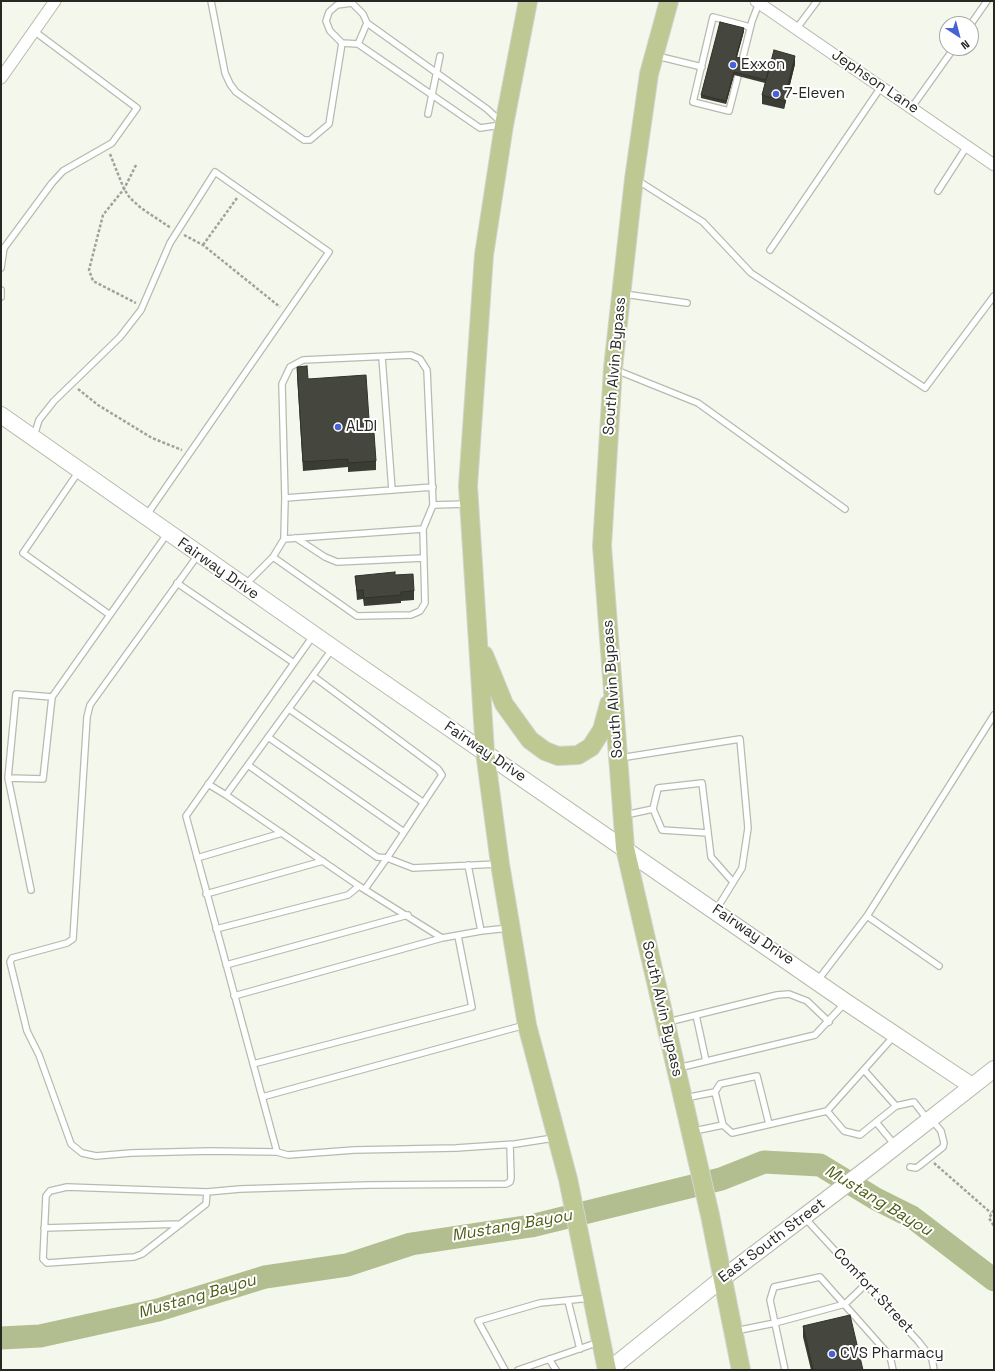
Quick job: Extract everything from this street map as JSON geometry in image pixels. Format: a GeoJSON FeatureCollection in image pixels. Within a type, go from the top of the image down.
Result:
{"type":"FeatureCollection","features":[{"type":"Feature","properties":{"kind":"main road"},"geometry":{"type":"LineString","coordinates":[[528,1],[504,125],[484,255],[468,486],[485,752],[510,928],[527,1025],[568,1179],[608,1370]]}},
{"type":"Feature","properties":{"kind":"main road","name":"South Alvin Bypass"},"geometry":{"type":"LineString","coordinates":[[669,1],[649,74],[634,178],[613,368],[602,546],[624,848],[710,1215],[740,1370]]}},
{"type":"Feature","properties":{"kind":"main road"},"geometry":{"type":"LineString","coordinates":[[478,642],[504,704],[530,740],[545,751],[552,754],[558,756],[578,755],[591,747],[602,730],[613,690]]}},
{"type":"Feature","properties":{"kind":"street"},"geometry":{"type":"LineString","coordinates":[[1,78],[55,1]]}},
{"type":"Feature","properties":{"kind":"street","name":"Jephson Lane"},"geometry":{"type":"LineString","coordinates":[[758,2],[994,164]]}},
{"type":"Feature","properties":{"kind":"street","name":"Fairway Drive"},"geometry":{"type":"LineString","coordinates":[[1,416],[34,437],[145,518],[314,635],[716,910],[846,1002],[972,1086]]}},
{"type":"Feature","properties":{"kind":"street","name":"East South Street"},"geometry":{"type":"LineString","coordinates":[[608,1370],[723,1278],[872,1165],[994,1069]]}},
{"type":"Feature","properties":{"kind":"lane"},"geometry":{"type":"LineString","coordinates":[[211,1],[225,73],[230,84],[236,92],[304,140],[310,140],[328,124],[342,43]]}},
{"type":"Feature","properties":{"kind":"lane"},"geometry":{"type":"LineString","coordinates":[[797,28],[817,1]]}},
{"type":"Feature","properties":{"kind":"lane"},"geometry":{"type":"LineString","coordinates":[[976,16],[986,1]]}},
{"type":"Feature","properties":{"kind":"lane"},"geometry":{"type":"LineString","coordinates":[[352,2],[363,14],[366,23],[487,109],[504,125],[480,128],[358,44],[342,43],[330,31],[326,21],[329,12],[338,5],[352,2]]}},
{"type":"Feature","properties":{"kind":"lane"},"geometry":{"type":"LineString","coordinates":[[740,60],[743,46],[758,2]]}},
{"type":"Feature","properties":{"kind":"lane"},"geometry":{"type":"LineString","coordinates":[[736,78],[731,92],[729,111],[693,102],[701,86],[701,69],[713,17],[750,27]]}},
{"type":"Feature","properties":{"kind":"lane"},"geometry":{"type":"LineString","coordinates":[[358,44],[366,23]]}},
{"type":"Feature","properties":{"kind":"lane"},"geometry":{"type":"LineString","coordinates":[[1,268],[4,248],[52,183],[63,171],[112,143],[137,108],[34,31]]}},
{"type":"Feature","properties":{"kind":"lane"},"geometry":{"type":"LineString","coordinates":[[709,38],[716,40]]}},
{"type":"Feature","properties":{"kind":"lane"},"geometry":{"type":"LineString","coordinates":[[706,51],[713,52]]}},
{"type":"Feature","properties":{"kind":"lane"},"geometry":{"type":"LineString","coordinates":[[428,114],[440,56]]}},
{"type":"Feature","properties":{"kind":"lane"},"geometry":{"type":"LineString","coordinates":[[654,56],[701,69],[707,73]]}},
{"type":"Feature","properties":{"kind":"lane"},"geometry":{"type":"LineString","coordinates":[[912,107],[948,56]]}},
{"type":"Feature","properties":{"kind":"lane"},"geometry":{"type":"LineString","coordinates":[[770,250],[881,87]]}},
{"type":"Feature","properties":{"kind":"lane"},"geometry":{"type":"LineString","coordinates":[[938,191],[967,146]]}},
{"type":"Feature","properties":{"kind":"lane"},"geometry":{"type":"LineString","coordinates":[[34,437],[39,420],[54,401],[72,385],[120,336],[142,306],[170,243],[215,172],[329,252],[145,518]]}},
{"type":"Feature","properties":{"kind":"lane"},"geometry":{"type":"LineString","coordinates":[[634,178],[703,222],[751,273],[925,388],[994,296]]}},
{"type":"Feature","properties":{"kind":"lane"},"geometry":{"type":"LineString","coordinates":[[1,290],[1,297]]}},
{"type":"Feature","properties":{"kind":"lane"},"geometry":{"type":"LineString","coordinates":[[621,293],[687,303]]}},
{"type":"Feature","properties":{"kind":"lane"},"geometry":{"type":"LineString","coordinates":[[244,586],[273,558],[284,539],[285,498],[282,384],[290,367],[303,360],[411,355],[420,360],[427,370],[433,505],[423,529],[425,603],[420,611],[411,615],[357,616],[273,558]]}},
{"type":"Feature","properties":{"kind":"lane"},"geometry":{"type":"LineString","coordinates":[[382,357],[392,490]]}},
{"type":"Feature","properties":{"kind":"lane"},"geometry":{"type":"LineString","coordinates":[[613,368],[698,403],[845,509]]}},
{"type":"Feature","properties":{"kind":"lane"},"geometry":{"type":"LineString","coordinates":[[79,471],[23,553],[110,615]]}},
{"type":"Feature","properties":{"kind":"lane"},"geometry":{"type":"LineString","coordinates":[[285,498],[433,487]]}},
{"type":"Feature","properties":{"kind":"lane"},"geometry":{"type":"LineString","coordinates":[[433,505],[470,504]]}},
{"type":"Feature","properties":{"kind":"lane"},"geometry":{"type":"LineString","coordinates":[[284,539],[423,529]]}},
{"type":"Feature","properties":{"kind":"lane"},"geometry":{"type":"LineString","coordinates":[[8,778],[43,779],[52,697],[167,533]]}},
{"type":"Feature","properties":{"kind":"lane"},"geometry":{"type":"LineString","coordinates":[[296,538],[325,557],[337,562],[424,558]]}},
{"type":"Feature","properties":{"kind":"lane"},"geometry":{"type":"LineString","coordinates":[[198,554],[90,705],[87,717],[73,939],[67,943],[12,958],[10,962],[27,1031],[39,1055],[71,1144],[82,1153],[96,1156],[131,1153],[277,1152],[288,1155],[300,1155],[354,1150],[456,1148],[510,1144],[556,1138]]}},
{"type":"Feature","properties":{"kind":"lane"},"geometry":{"type":"LineString","coordinates":[[177,584],[294,663]]}},
{"type":"Feature","properties":{"kind":"lane"},"geometry":{"type":"LineString","coordinates":[[277,1152],[186,816],[314,635]]}},
{"type":"Feature","properties":{"kind":"lane"},"geometry":{"type":"LineString","coordinates":[[226,795],[333,648]]}},
{"type":"Feature","properties":{"kind":"lane"},"geometry":{"type":"LineString","coordinates":[[216,929],[348,895],[362,887],[387,858],[442,775],[438,769],[313,676]]}},
{"type":"Feature","properties":{"kind":"lane"},"geometry":{"type":"LineString","coordinates":[[31,890],[8,778],[16,694],[52,697]]}},
{"type":"Feature","properties":{"kind":"lane"},"geometry":{"type":"LineString","coordinates":[[289,709],[424,803]]}},
{"type":"Feature","properties":{"kind":"lane"},"geometry":{"type":"LineString","coordinates":[[818,981],[867,916],[994,715]]}},
{"type":"Feature","properties":{"kind":"lane"},"geometry":{"type":"LineString","coordinates":[[268,737],[404,832]]}},
{"type":"Feature","properties":{"kind":"lane"},"geometry":{"type":"LineString","coordinates":[[618,758],[740,739],[748,828],[742,868],[716,910]]}},
{"type":"Feature","properties":{"kind":"lane"},"geometry":{"type":"LineString","coordinates":[[248,765],[376,856],[387,858],[413,868],[500,864]]}},
{"type":"Feature","properties":{"kind":"lane"},"geometry":{"type":"LineString","coordinates":[[708,833],[662,830],[653,809],[658,788],[702,783],[711,857],[733,882]]}},
{"type":"Feature","properties":{"kind":"lane"},"geometry":{"type":"LineString","coordinates":[[208,784],[362,887],[442,938]]}},
{"type":"Feature","properties":{"kind":"lane"},"geometry":{"type":"LineString","coordinates":[[622,816],[653,809]]}},
{"type":"Feature","properties":{"kind":"lane"},"geometry":{"type":"LineString","coordinates":[[197,858],[282,833]]}},
{"type":"Feature","properties":{"kind":"lane"},"geometry":{"type":"LineString","coordinates":[[206,894],[323,861]]}},
{"type":"Feature","properties":{"kind":"lane"},"geometry":{"type":"LineString","coordinates":[[468,865],[481,931]]}},
{"type":"Feature","properties":{"kind":"lane"},"geometry":{"type":"LineString","coordinates":[[226,965],[408,915]]}},
{"type":"Feature","properties":{"kind":"lane"},"geometry":{"type":"LineString","coordinates":[[867,916],[939,966]]}},
{"type":"Feature","properties":{"kind":"lane"},"geometry":{"type":"LineString","coordinates":[[234,996],[442,938],[481,931],[510,928]]}},
{"type":"Feature","properties":{"kind":"lane"},"geometry":{"type":"LineString","coordinates":[[253,1064],[472,1007],[458,936]]}},
{"type":"Feature","properties":{"kind":"lane"},"geometry":{"type":"LineString","coordinates":[[665,1023],[777,995],[789,994],[807,1001],[829,1022]]}},
{"type":"Feature","properties":{"kind":"lane"},"geometry":{"type":"LineString","coordinates":[[676,1068],[815,1036],[846,1002]]}},
{"type":"Feature","properties":{"kind":"lane"},"geometry":{"type":"LineString","coordinates":[[696,1015],[706,1061]]}},
{"type":"Feature","properties":{"kind":"lane"},"geometry":{"type":"LineString","coordinates":[[262,1097],[527,1025]]}},
{"type":"Feature","properties":{"kind":"lane"},"geometry":{"type":"LineString","coordinates":[[714,1092],[723,1125],[732,1133],[827,1111],[896,1035]]}},
{"type":"Feature","properties":{"kind":"lane"},"geometry":{"type":"LineString","coordinates":[[864,1070],[896,1106]]}},
{"type":"Feature","properties":{"kind":"lane"},"geometry":{"type":"LineString","coordinates":[[683,1099],[714,1092],[720,1084],[757,1076],[769,1124]]}},
{"type":"Feature","properties":{"kind":"lane"},"geometry":{"type":"LineString","coordinates":[[827,1111],[844,1131],[860,1135],[896,1106],[914,1102],[941,1131],[944,1143],[941,1150],[929,1159],[916,1168],[910,1167]]}},
{"type":"Feature","properties":{"kind":"lane"},"geometry":{"type":"LineString","coordinates":[[876,1122],[896,1146]]}},
{"type":"Feature","properties":{"kind":"lane"},"geometry":{"type":"LineString","coordinates":[[690,1132],[723,1125]]}},
{"type":"Feature","properties":{"kind":"lane"},"geometry":{"type":"LineString","coordinates":[[206,1192],[206,1204],[138,1255],[47,1263],[43,1259],[46,1196],[50,1190],[67,1187],[206,1192],[240,1189],[506,1184],[510,1182],[511,1178],[510,1144]]}},
{"type":"Feature","properties":{"kind":"lane","name":"Comfort Street"},"geometry":{"type":"LineString","coordinates":[[804,1217],[918,1341],[932,1359],[934,1370]]}},
{"type":"Feature","properties":{"kind":"lane"},"geometry":{"type":"LineString","coordinates":[[44,1228],[181,1224]]}},
{"type":"Feature","properties":{"kind":"lane"},"geometry":{"type":"LineString","coordinates":[[785,1370],[770,1300],[774,1287],[820,1276],[890,1356],[893,1370]]}},
{"type":"Feature","properties":{"kind":"lane"},"geometry":{"type":"LineString","coordinates":[[733,1332],[775,1323],[846,1304],[866,1284]]}},
{"type":"Feature","properties":{"kind":"lane"},"geometry":{"type":"LineString","coordinates":[[505,1370],[478,1321],[540,1304],[593,1298]]}},
{"type":"Feature","properties":{"kind":"lane"},"geometry":{"type":"LineString","coordinates":[[568,1301],[580,1349]]}},
{"type":"Feature","properties":{"kind":"lane"},"geometry":{"type":"LineString","coordinates":[[518,1370],[602,1341]]}},
{"type":"Feature","properties":{"kind":"lane"},"geometry":{"type":"LineString","coordinates":[[549,1359],[556,1370]]}},
{"type":"Feature","properties":{"kind":"path"},"geometry":{"type":"LineString","coordinates":[[107,146],[124,189],[141,208],[177,232],[202,245],[287,312]]}},
{"type":"Feature","properties":{"kind":"path"},"geometry":{"type":"LineString","coordinates":[[136,165],[124,189],[103,215],[89,270],[93,281],[142,306]]}},
{"type":"Feature","properties":{"kind":"path"},"geometry":{"type":"LineString","coordinates":[[202,245],[242,191]]}},
{"type":"Feature","properties":{"kind":"path"},"geometry":{"type":"LineString","coordinates":[[72,385],[98,405],[152,438],[190,454]]}},
{"type":"Feature","properties":{"kind":"path"},"geometry":{"type":"LineString","coordinates":[[929,1159],[991,1213]]}},
{"type":"Feature","properties":{"kind":"path"},"geometry":{"type":"LineString","coordinates":[[994,1210],[989,1218],[994,1226]]}},
{"type":"Feature","properties":{"kind":"building","name":"Exxon"},"geometry":{"type":"Polygon","coordinates":[[[720,22],[744,28],[736,57],[770,65],[766,80],[734,72],[726,101],[701,95],[720,22]]]}},
{"type":"Feature","properties":{"kind":"building","name":"7-Eleven"},"geometry":{"type":"Polygon","coordinates":[[[774,50],[795,56],[784,101],[762,95],[774,50]]]}},
{"type":"Feature","properties":{"kind":"building"},"geometry":{"type":"Polygon","coordinates":[[[307,366],[308,379],[366,375],[370,434],[374,433],[376,461],[348,463],[348,459],[303,462],[297,367],[307,366]]]}},
{"type":"Feature","properties":{"kind":"building"},"geometry":{"type":"Polygon","coordinates":[[[395,572],[395,575],[413,574],[414,591],[401,592],[401,595],[364,598],[363,590],[357,591],[355,576],[395,572]]]}},
{"type":"Feature","properties":{"kind":"building","name":"CVS Pharmacy"},"geometry":{"type":"Polygon","coordinates":[[[850,1315],[863,1370],[813,1370],[803,1326],[850,1315]]]}},
{"type":"Feature","properties":{"kind":"waterway","name":"Mustang Bayou"},"geometry":{"type":"LineString","coordinates":[[1,1338],[40,1336],[158,1310],[265,1277],[347,1265],[411,1244],[531,1226],[721,1179],[764,1162],[820,1165],[876,1199],[912,1217],[994,1280]]}},
{"type":"Feature","properties":{"kind":"place","name":"Exxon"},"geometry":{"type":"Point","coordinates":[733,65]}},
{"type":"Feature","properties":{"kind":"place","name":"7-Eleven"},"geometry":{"type":"Point","coordinates":[776,94]}},
{"type":"Feature","properties":{"kind":"place","name":"ALDI"},"geometry":{"type":"Point","coordinates":[338,427]}},
{"type":"Feature","properties":{"kind":"place","name":"CVS Pharmacy"},"geometry":{"type":"Point","coordinates":[832,1354]}}]}
